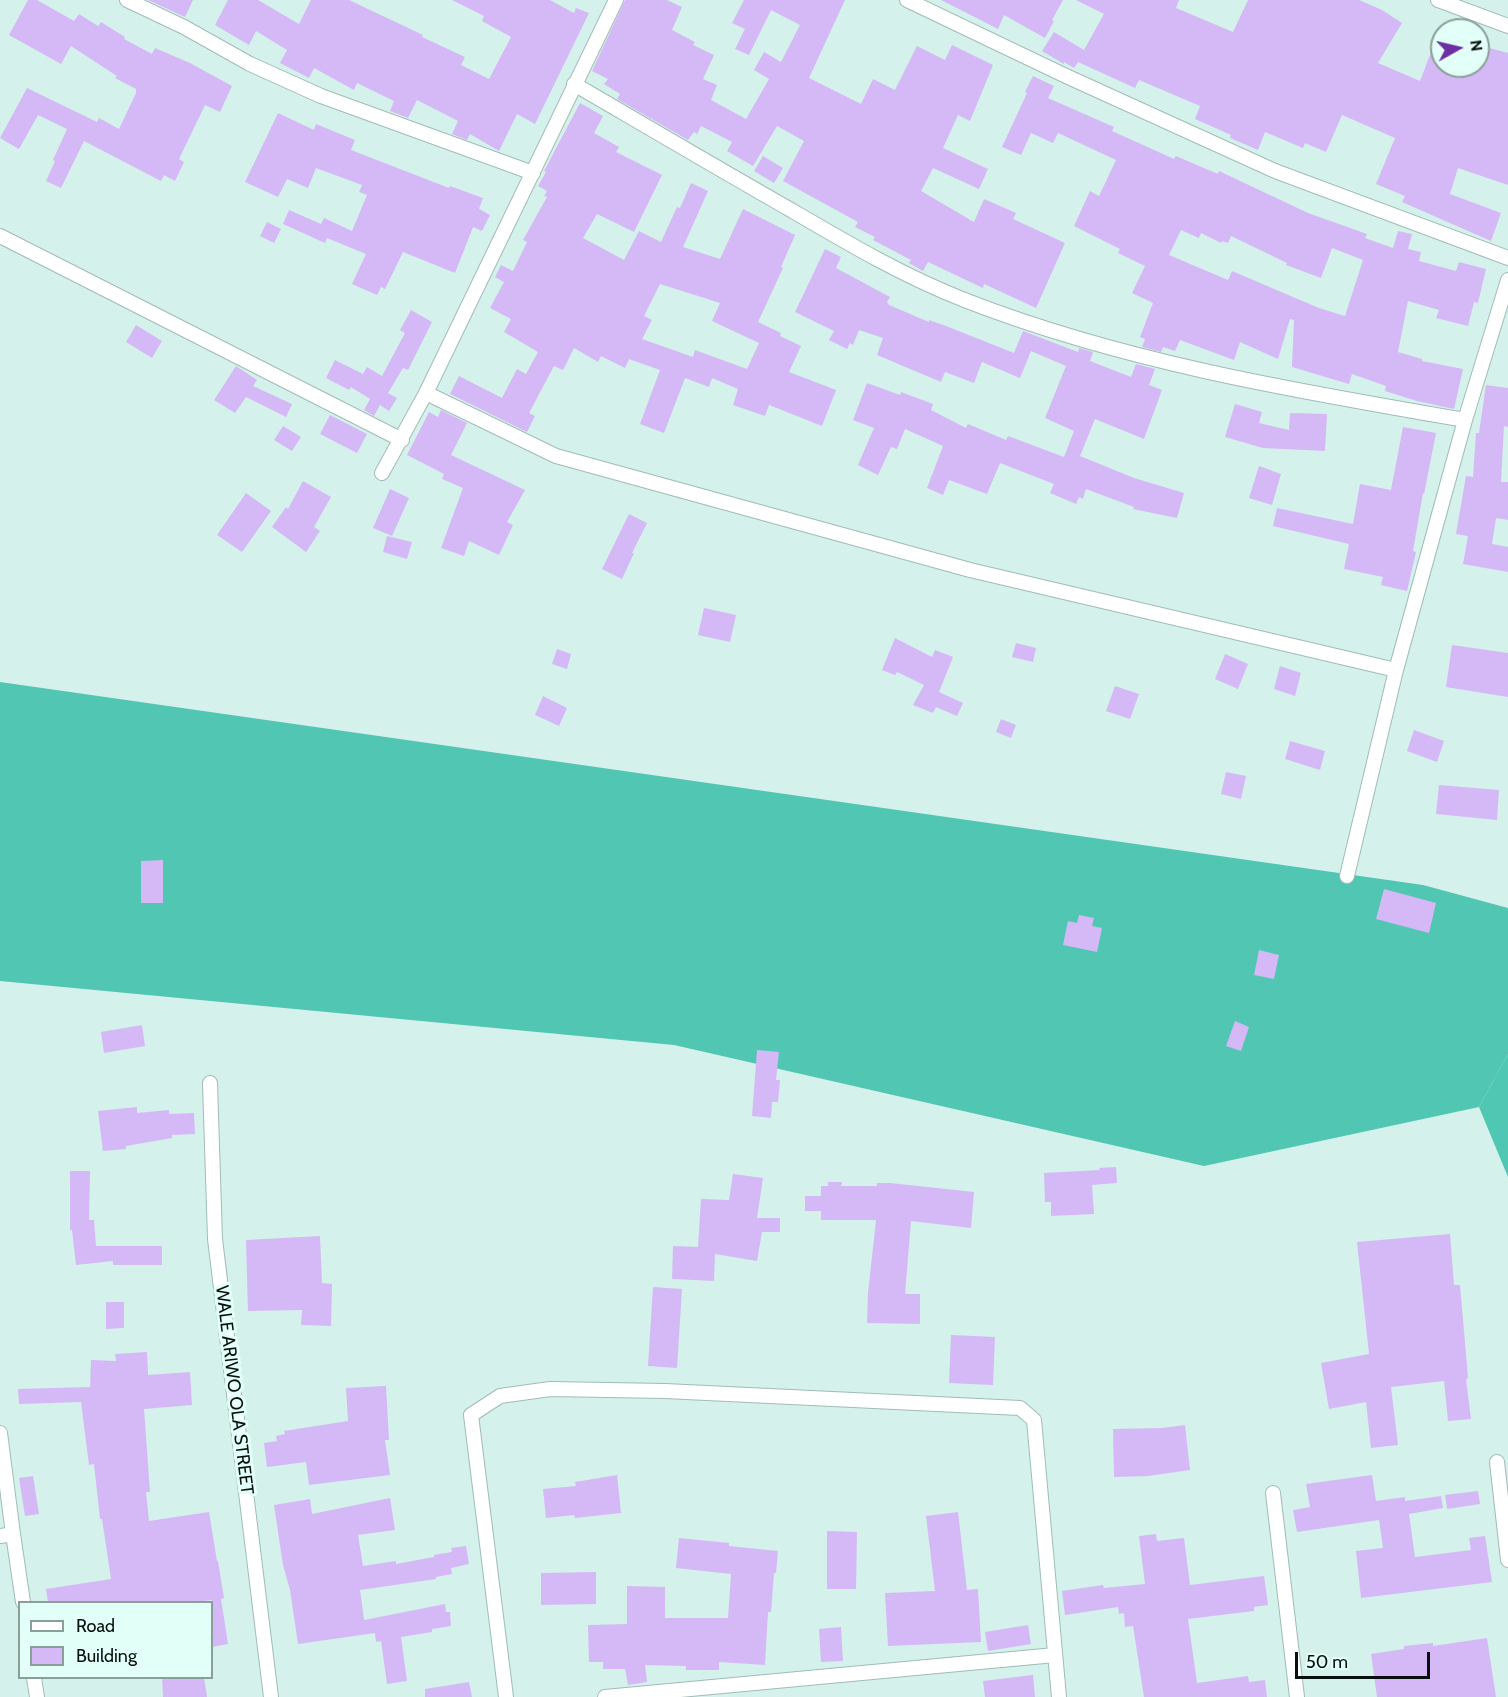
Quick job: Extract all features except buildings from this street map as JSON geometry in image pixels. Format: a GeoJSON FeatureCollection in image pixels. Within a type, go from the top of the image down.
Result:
{"type":"FeatureCollection","features":[{"type":"Feature","properties":{"kind":"street"},"geometry":{"type":"LineString","coordinates":[[127,0],[184,27],[250,64],[321,96],[533,173]]}},
{"type":"Feature","properties":{"kind":"street"},"geometry":{"type":"LineString","coordinates":[[382,473],[426,393],[616,0]]}},
{"type":"Feature","properties":{"kind":"street"},"geometry":{"type":"LineString","coordinates":[[906,0],[1275,171],[1508,258]]}},
{"type":"Feature","properties":{"kind":"street"},"geometry":{"type":"LineString","coordinates":[[1438,0],[1508,26]]}},
{"type":"Feature","properties":{"kind":"street"},"geometry":{"type":"LineString","coordinates":[[574,84],[891,268],[967,301],[1053,330],[1191,369],[1323,396],[1465,420]]}},
{"type":"Feature","properties":{"kind":"street"},"geometry":{"type":"LineString","coordinates":[[0,236],[402,440]]}},
{"type":"Feature","properties":{"kind":"street"},"geometry":{"type":"LineString","coordinates":[[1347,876],[1396,670],[1465,420],[1508,280]]}},
{"type":"Feature","properties":{"kind":"street"},"geometry":{"type":"LineString","coordinates":[[426,393],[556,456],[970,570],[1396,670]]}},
{"type":"Feature","properties":{"kind":"street","name":"WALE ARIWO OLA STREET"},"geometry":{"type":"LineString","coordinates":[[210,1083],[215,1239],[271,1697]]}},
{"type":"Feature","properties":{"kind":"street"},"geometry":{"type":"LineString","coordinates":[[506,1697],[471,1416],[500,1396],[550,1389],[665,1391],[1020,1408],[1034,1420],[1059,1697]]}},
{"type":"Feature","properties":{"kind":"street"},"geometry":{"type":"LineString","coordinates":[[0,1433],[7,1535],[23,1601]]}},
{"type":"Feature","properties":{"kind":"street"},"geometry":{"type":"LineString","coordinates":[[1497,1462],[1508,1560]]}},
{"type":"Feature","properties":{"kind":"street"},"geometry":{"type":"LineString","coordinates":[[1273,1492],[1297,1697]]}},
{"type":"Feature","properties":{"kind":"street"},"geometry":{"type":"LineString","coordinates":[[605,1697],[1055,1655]]}},
{"type":"Feature","properties":{"kind":"street"},"geometry":{"type":"LineString","coordinates":[[34,1679],[37,1697]]}},
{"type":"Feature","properties":{"kind":"shaded area"},"geometry":{"type":"Polygon","coordinates":[[[0,682],[1423,885],[1508,908],[1508,1054],[1479,1107],[1204,1166],[674,1045],[0,981],[0,682]]]}},
{"type":"Feature","properties":{"kind":"shaded area"},"geometry":{"type":"Polygon","coordinates":[[[1508,1054],[1508,1177],[1479,1107],[1508,1054]]]}}]}
